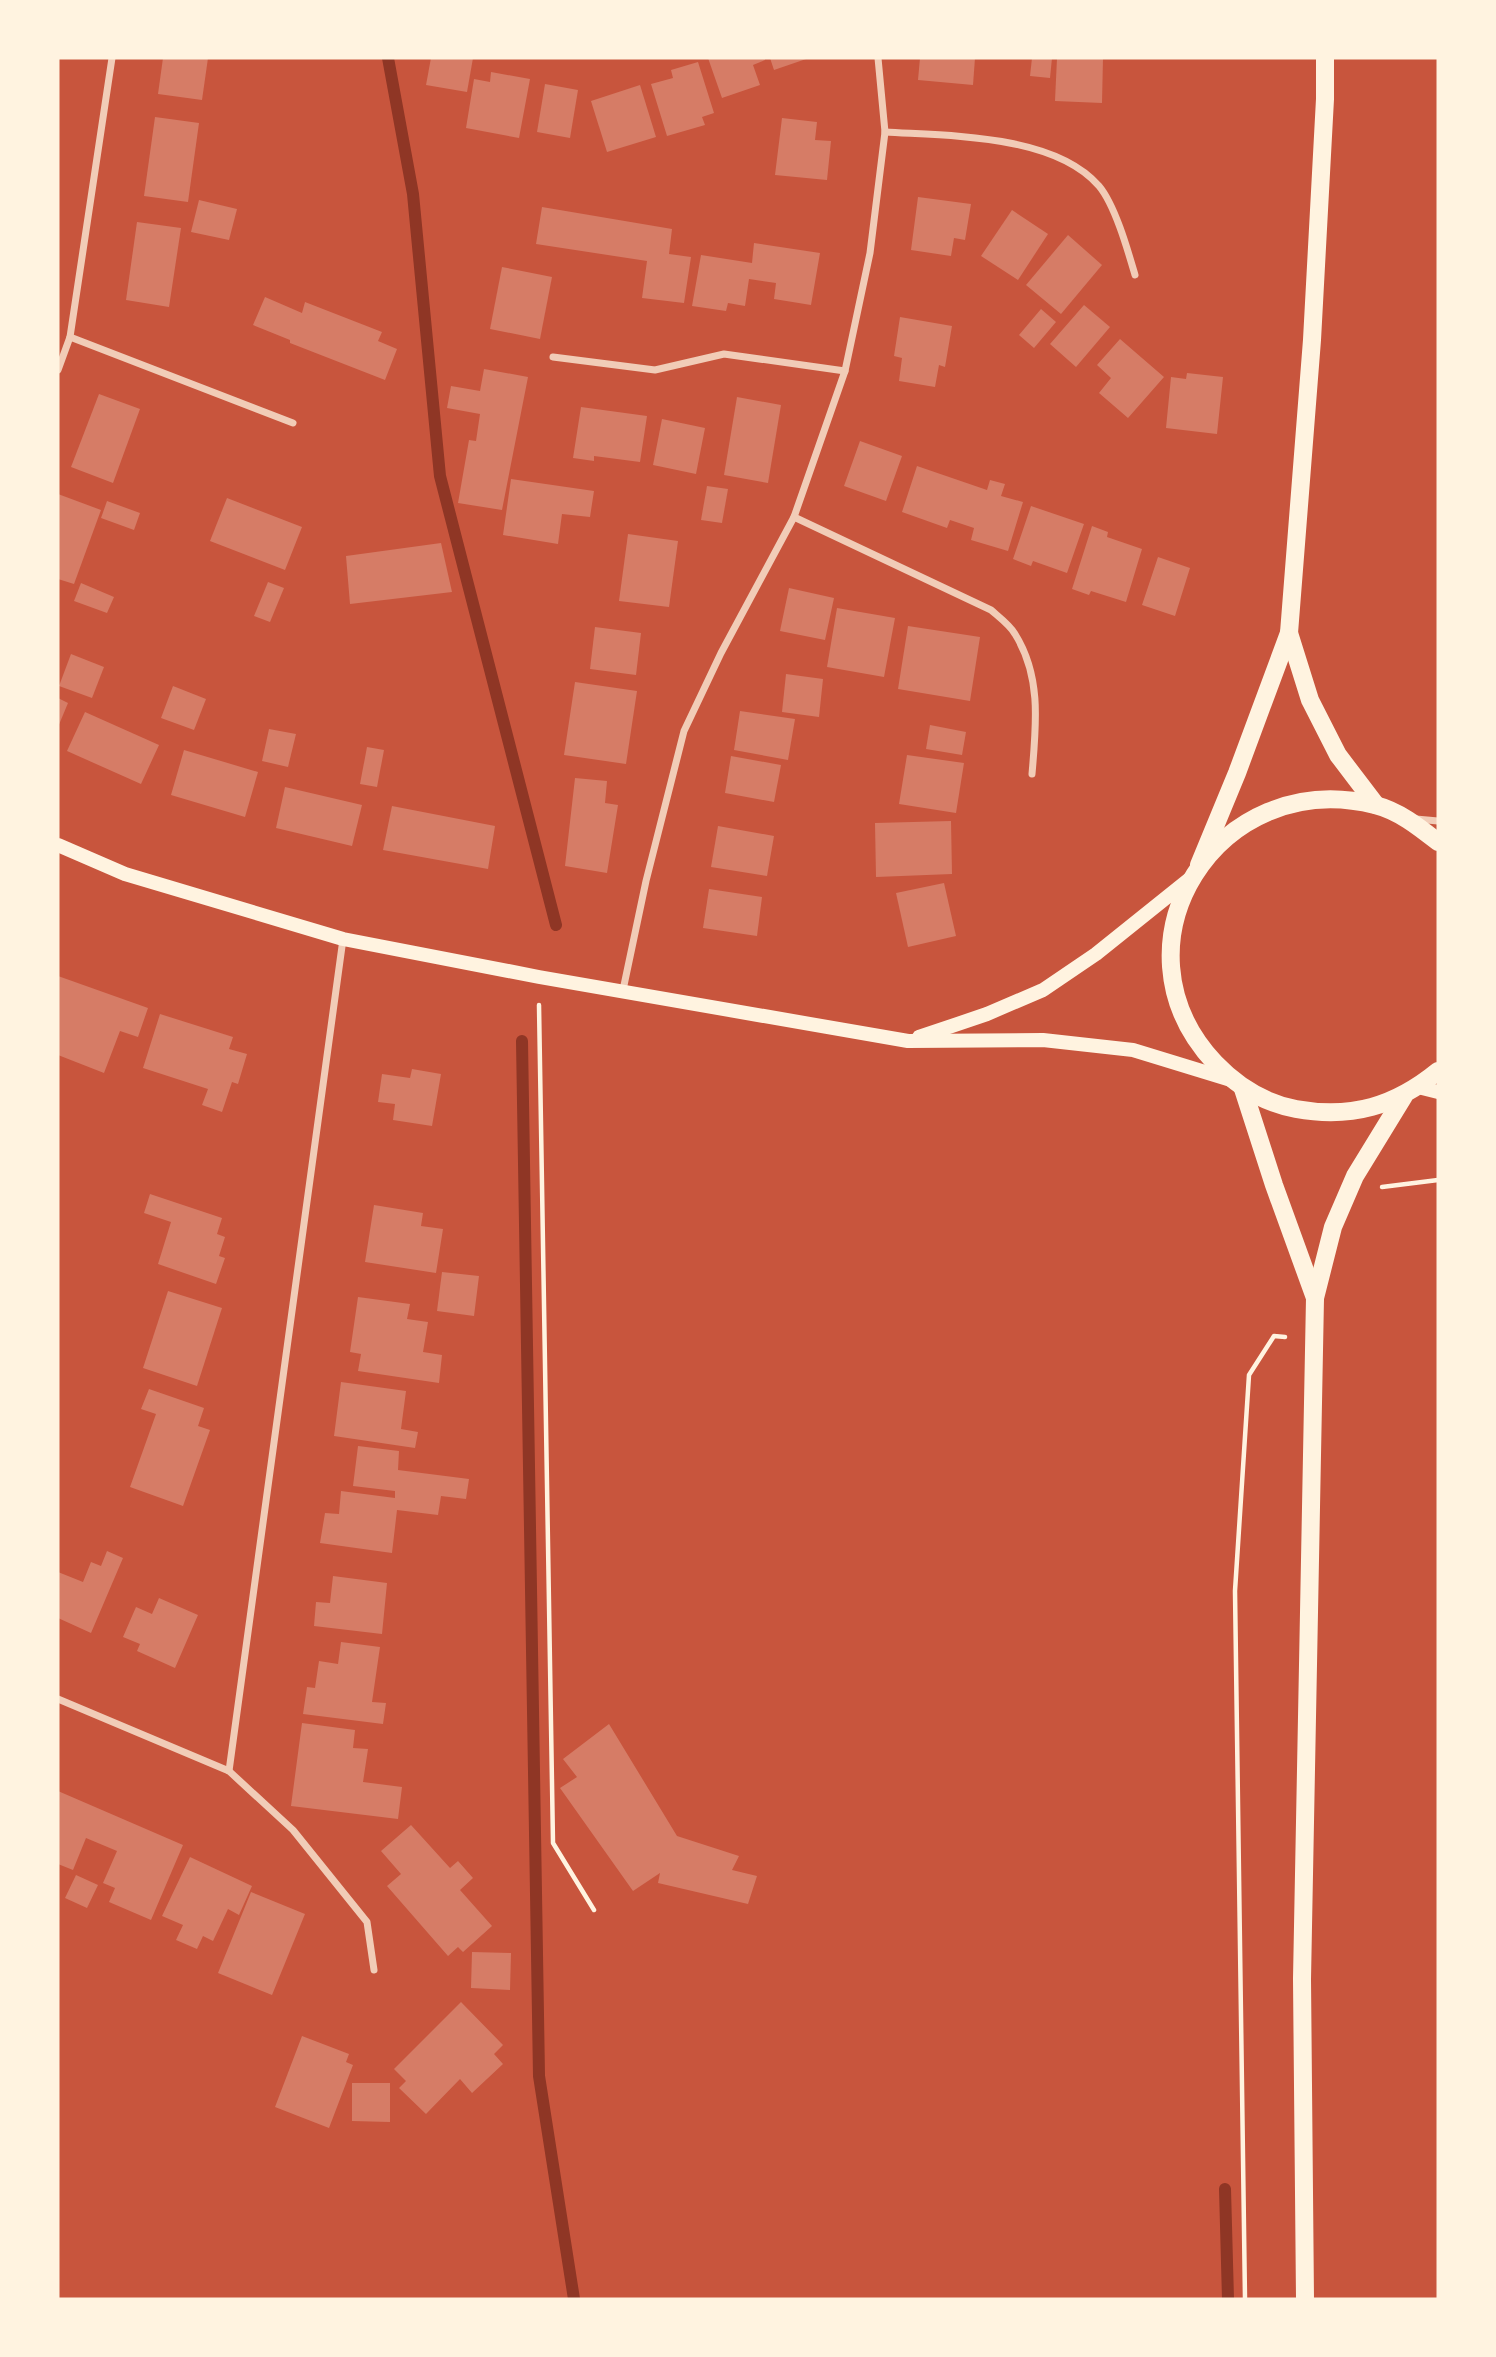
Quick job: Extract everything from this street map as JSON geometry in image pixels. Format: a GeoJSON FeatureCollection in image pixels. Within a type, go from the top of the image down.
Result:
{"type":"FeatureCollection","features":[{"type":"Feature","properties":{"kind":"main road"},"geometry":{"type":"LineString","coordinates":[[1315,1298],[1237,1084],[1200,1047],[1180,1008],[1171,963],[1175,919],[1237,774],[1289,633],[1312,340],[1325,58]]}},
{"type":"Feature","properties":{"kind":"main road"},"geometry":{"type":"LineString","coordinates":[[1289,633],[1310,700],[1338,755],[1376,805]]}},
{"type":"Feature","properties":{"kind":"main road"},"geometry":{"type":"LineString","coordinates":[[908,1041],[987,1014],[1043,990],[1096,954],[1195,871],[1234,830],[1278,806],[1327,797],[1376,805],[1408,818],[1438,842]]}},
{"type":"Feature","properties":{"kind":"main road"},"geometry":{"type":"LineString","coordinates":[[58,845],[125,874],[342,939],[908,1041],[1043,1040],[1133,1050],[1237,1084],[1282,1107],[1323,1114],[1365,1110],[1411,1092],[1438,1071]]}},
{"type":"Feature","properties":{"kind":"main road"},"geometry":{"type":"LineString","coordinates":[[1411,1092],[1438,1092]]}},
{"type":"Feature","properties":{"kind":"main road"},"geometry":{"type":"LineString","coordinates":[[1305,2299],[1302,1979],[1315,1298],[1333,1227],[1356,1176],[1411,1092]]}},
{"type":"Feature","properties":{"kind":"street"},"geometry":{"type":"LineString","coordinates":[[58,370],[71,337],[113,58]]}},
{"type":"Feature","properties":{"kind":"street"},"geometry":{"type":"LineString","coordinates":[[622,990],[669,783],[684,731],[721,653],[794,517],[845,371],[870,253],[885,132],[878,58]]}},
{"type":"Feature","properties":{"kind":"street"},"geometry":{"type":"LineString","coordinates":[[885,132],[958,137],[1035,147],[1070,163],[1100,186],[1121,230],[1135,275]]}},
{"type":"Feature","properties":{"kind":"street"},"geometry":{"type":"LineString","coordinates":[[71,337],[293,423]]}},
{"type":"Feature","properties":{"kind":"street"},"geometry":{"type":"LineString","coordinates":[[554,356],[655,370],[724,354],[845,371]]}},
{"type":"Feature","properties":{"kind":"street"},"geometry":{"type":"LineString","coordinates":[[794,517],[991,610],[1015,632],[1034,676],[1036,725],[1032,774]]}},
{"type":"Feature","properties":{"kind":"street"},"geometry":{"type":"LineString","coordinates":[[1408,818],[1438,821]]}},
{"type":"Feature","properties":{"kind":"street"},"geometry":{"type":"LineString","coordinates":[[229,1771],[342,939]]}},
{"type":"Feature","properties":{"kind":"street"},"geometry":{"type":"LineString","coordinates":[[58,1699],[229,1771],[293,1830],[367,1922],[374,1970]]}},
{"type":"Feature","properties":{"kind":"path"},"geometry":{"type":"LineString","coordinates":[[538,976],[553,1843],[594,1910]]}},
{"type":"Feature","properties":{"kind":"path"},"geometry":{"type":"LineString","coordinates":[[1356,1176],[1381,1187],[1438,1180]]}},
{"type":"Feature","properties":{"kind":"path"},"geometry":{"type":"LineString","coordinates":[[1245,2299],[1236,1591],[1249,1374],[1274,1336],[1314,1339]]}},
{"type":"Feature","properties":{"kind":"building"},"geometry":{"type":"Polygon","coordinates":[[[163,58],[208,58],[202,100],[158,94],[163,58]]]}},
{"type":"Feature","properties":{"kind":"building"},"geometry":{"type":"Polygon","coordinates":[[[431,58],[473,58],[467,92],[426,85],[431,58]]]}},
{"type":"Feature","properties":{"kind":"building"},"geometry":{"type":"Polygon","coordinates":[[[708,58],[765,58],[753,65],[760,85],[722,98],[708,58]]]}},
{"type":"Feature","properties":{"kind":"building"},"geometry":{"type":"Polygon","coordinates":[[[770,58],[809,58],[774,70],[770,58]]]}},
{"type":"Feature","properties":{"kind":"building"},"geometry":{"type":"Polygon","coordinates":[[[920,58],[975,58],[973,85],[918,80],[920,58]]]}},
{"type":"Feature","properties":{"kind":"building"},"geometry":{"type":"Polygon","coordinates":[[[1032,58],[1052,58],[1050,78],[1030,76],[1032,58]]]}},
{"type":"Feature","properties":{"kind":"building"},"geometry":{"type":"Polygon","coordinates":[[[1057,58],[1103,58],[1102,103],[1055,101],[1057,58]]]}},
{"type":"Feature","properties":{"kind":"building"},"geometry":{"type":"Polygon","coordinates":[[[698,62],[714,113],[702,117],[705,125],[667,136],[651,84],[673,78],[671,70],[698,62]]]}},
{"type":"Feature","properties":{"kind":"building"},"geometry":{"type":"Polygon","coordinates":[[[491,72],[530,79],[519,138],[466,128],[474,79],[490,82],[491,72]]]}},
{"type":"Feature","properties":{"kind":"building"},"geometry":{"type":"Polygon","coordinates":[[[545,84],[578,90],[570,138],[537,132],[545,84]]]}},
{"type":"Feature","properties":{"kind":"building"},"geometry":{"type":"Polygon","coordinates":[[[640,85],[656,137],[607,152],[591,101],[640,85]]]}},
{"type":"Feature","properties":{"kind":"building"},"geometry":{"type":"Polygon","coordinates":[[[155,117],[199,123],[188,202],[144,196],[155,117]]]}},
{"type":"Feature","properties":{"kind":"building"},"geometry":{"type":"Polygon","coordinates":[[[782,118],[817,122],[815,140],[831,141],[827,180],[775,175],[782,118]]]}},
{"type":"Feature","properties":{"kind":"building"},"geometry":{"type":"Polygon","coordinates":[[[918,197],[971,204],[965,240],[954,238],[951,256],[911,250],[918,197]]]}},
{"type":"Feature","properties":{"kind":"building"},"geometry":{"type":"Polygon","coordinates":[[[199,200],[237,209],[229,240],[191,232],[199,200]]]}},
{"type":"Feature","properties":{"kind":"building"},"geometry":{"type":"Polygon","coordinates":[[[542,207],[672,229],[669,254],[691,257],[684,303],[642,298],[647,261],[536,244],[542,207]]]}},
{"type":"Feature","properties":{"kind":"building"},"geometry":{"type":"Polygon","coordinates":[[[1012,210],[1048,234],[1018,280],[981,256],[1012,210]]]}},
{"type":"Feature","properties":{"kind":"building"},"geometry":{"type":"Polygon","coordinates":[[[137,222],[181,228],[169,307],[126,300],[137,222]]]}},
{"type":"Feature","properties":{"kind":"building"},"geometry":{"type":"Polygon","coordinates":[[[1068,235],[1102,265],[1061,314],[1026,285],[1068,235]]]}},
{"type":"Feature","properties":{"kind":"building"},"geometry":{"type":"Polygon","coordinates":[[[754,243],[820,253],[811,305],[774,299],[776,283],[749,279],[745,306],[728,303],[726,311],[692,306],[701,255],[752,263],[754,243]]]}},
{"type":"Feature","properties":{"kind":"building"},"geometry":{"type":"Polygon","coordinates":[[[502,267],[552,277],[540,339],[490,329],[502,267]]]}},
{"type":"Feature","properties":{"kind":"building"},"geometry":{"type":"Polygon","coordinates":[[[265,297],[302,313],[305,302],[382,332],[378,341],[397,349],[385,380],[290,343],[290,340],[253,325],[265,297]]]}},
{"type":"Feature","properties":{"kind":"building"},"geometry":{"type":"Polygon","coordinates":[[[1084,305],[1110,327],[1076,367],[1050,344],[1084,305]]]}},
{"type":"Feature","properties":{"kind":"building"},"geometry":{"type":"Polygon","coordinates":[[[1041,309],[1056,322],[1034,348],[1019,335],[1041,309]]]}},
{"type":"Feature","properties":{"kind":"building"},"geometry":{"type":"Polygon","coordinates":[[[900,317],[952,326],[945,367],[939,365],[935,387],[899,381],[902,358],[894,356],[900,317]]]}},
{"type":"Feature","properties":{"kind":"building"},"geometry":{"type":"Polygon","coordinates":[[[1120,339],[1164,377],[1128,418],[1099,393],[1111,378],[1097,365],[1120,339]]]}},
{"type":"Feature","properties":{"kind":"building"},"geometry":{"type":"Polygon","coordinates":[[[484,369],[528,377],[502,510],[458,503],[469,440],[476,441],[480,414],[447,408],[451,386],[480,391],[484,369]]]}},
{"type":"Feature","properties":{"kind":"building"},"geometry":{"type":"Polygon","coordinates":[[[1187,373],[1223,377],[1217,434],[1166,428],[1171,377],[1186,379],[1187,373]]]}},
{"type":"Feature","properties":{"kind":"building"},"geometry":{"type":"Polygon","coordinates":[[[99,394],[140,409],[113,483],[71,467],[99,394]]]}},
{"type":"Feature","properties":{"kind":"building"},"geometry":{"type":"Polygon","coordinates":[[[737,397],[781,405],[768,483],[724,475],[737,397]]]}},
{"type":"Feature","properties":{"kind":"building"},"geometry":{"type":"Polygon","coordinates":[[[581,407],[647,416],[640,462],[594,456],[594,461],[573,458],[581,407]]]}},
{"type":"Feature","properties":{"kind":"building"},"geometry":{"type":"Polygon","coordinates":[[[662,419],[705,428],[696,474],[653,465],[662,419]]]}},
{"type":"Feature","properties":{"kind":"building"},"geometry":{"type":"Polygon","coordinates":[[[860,441],[902,456],[886,501],[844,486],[860,441]]]}},
{"type":"Feature","properties":{"kind":"building"},"geometry":{"type":"Polygon","coordinates":[[[917,466],[987,490],[990,480],[1005,484],[1001,496],[1023,502],[1008,551],[971,540],[974,528],[950,520],[947,528],[902,512],[917,466]]]}},
{"type":"Feature","properties":{"kind":"building"},"geometry":{"type":"Polygon","coordinates":[[[511,479],[594,491],[590,517],[562,514],[558,544],[503,535],[511,479]]]}},
{"type":"Feature","properties":{"kind":"building"},"geometry":{"type":"Polygon","coordinates":[[[707,486],[728,489],[722,523],[701,520],[707,486]]]}},
{"type":"Feature","properties":{"kind":"building"},"geometry":{"type":"Polygon","coordinates":[[[58,494],[101,510],[74,584],[58,579],[58,494]]]}},
{"type":"Feature","properties":{"kind":"building"},"geometry":{"type":"Polygon","coordinates":[[[227,498],[302,527],[285,570],[210,541],[227,498]]]}},
{"type":"Feature","properties":{"kind":"building"},"geometry":{"type":"Polygon","coordinates":[[[107,501],[140,513],[134,530],[101,518],[107,501]]]}},
{"type":"Feature","properties":{"kind":"building"},"geometry":{"type":"Polygon","coordinates":[[[1031,506],[1084,524],[1067,573],[1033,561],[1031,566],[1013,559],[1031,506]]]}},
{"type":"Feature","properties":{"kind":"building"},"geometry":{"type":"Polygon","coordinates":[[[1092,526],[1108,532],[1107,537],[1142,549],[1126,602],[1091,591],[1089,595],[1072,589],[1092,526]]]}},
{"type":"Feature","properties":{"kind":"building"},"geometry":{"type":"Polygon","coordinates":[[[628,534],[678,541],[669,607],[619,601],[628,534]]]}},
{"type":"Feature","properties":{"kind":"building"},"geometry":{"type":"Polygon","coordinates":[[[441,543],[452,592],[350,604],[346,556],[441,543]]]}},
{"type":"Feature","properties":{"kind":"building"},"geometry":{"type":"Polygon","coordinates":[[[1158,557],[1190,568],[1175,616],[1142,605],[1158,557]]]}},
{"type":"Feature","properties":{"kind":"building"},"geometry":{"type":"Polygon","coordinates":[[[268,582],[284,588],[270,622],[254,616],[268,582]]]}},
{"type":"Feature","properties":{"kind":"building"},"geometry":{"type":"Polygon","coordinates":[[[81,583],[114,597],[107,613],[74,601],[81,583]]]}},
{"type":"Feature","properties":{"kind":"building"},"geometry":{"type":"Polygon","coordinates":[[[789,588],[834,598],[825,640],[780,631],[789,588]]]}},
{"type":"Feature","properties":{"kind":"building"},"geometry":{"type":"Polygon","coordinates":[[[837,608],[895,618],[884,677],[827,667],[837,608]]]}},
{"type":"Feature","properties":{"kind":"building"},"geometry":{"type":"Polygon","coordinates":[[[908,626],[980,637],[970,701],[898,689],[908,626]]]}},
{"type":"Feature","properties":{"kind":"building"},"geometry":{"type":"Polygon","coordinates":[[[595,627],[641,633],[636,675],[590,669],[595,627]]]}},
{"type":"Feature","properties":{"kind":"building"},"geometry":{"type":"Polygon","coordinates":[[[71,654],[104,667],[92,698],[59,686],[71,654]]]}},
{"type":"Feature","properties":{"kind":"building"},"geometry":{"type":"Polygon","coordinates":[[[786,674],[823,679],[819,717],[782,712],[786,674]]]}},
{"type":"Feature","properties":{"kind":"building"},"geometry":{"type":"Polygon","coordinates":[[[575,682],[637,691],[626,764],[564,755],[575,682]]]}},
{"type":"Feature","properties":{"kind":"building"},"geometry":{"type":"Polygon","coordinates":[[[173,686],[206,699],[194,730],[161,718],[173,686]]]}},
{"type":"Feature","properties":{"kind":"building"},"geometry":{"type":"Polygon","coordinates":[[[58,698],[68,703],[58,727],[58,698]]]}},
{"type":"Feature","properties":{"kind":"building"},"geometry":{"type":"Polygon","coordinates":[[[740,711],[795,719],[788,760],[734,750],[740,711]]]}},
{"type":"Feature","properties":{"kind":"building"},"geometry":{"type":"Polygon","coordinates":[[[85,712],[159,745],[141,784],[67,751],[85,712]]]}},
{"type":"Feature","properties":{"kind":"building"},"geometry":{"type":"Polygon","coordinates":[[[930,725],[966,732],[962,755],[926,749],[930,725]]]}},
{"type":"Feature","properties":{"kind":"building"},"geometry":{"type":"Polygon","coordinates":[[[269,729],[296,734],[288,767],[262,761],[269,729]]]}},
{"type":"Feature","properties":{"kind":"building"},"geometry":{"type":"Polygon","coordinates":[[[367,747],[384,750],[377,787],[360,784],[367,747]]]}},
{"type":"Feature","properties":{"kind":"building"},"geometry":{"type":"Polygon","coordinates":[[[184,750],[258,772],[245,817],[171,795],[184,750]]]}},
{"type":"Feature","properties":{"kind":"building"},"geometry":{"type":"Polygon","coordinates":[[[907,755],[964,763],[956,813],[899,804],[907,755]]]}},
{"type":"Feature","properties":{"kind":"building"},"geometry":{"type":"Polygon","coordinates":[[[731,756],[781,765],[774,802],[725,793],[731,756]]]}},
{"type":"Feature","properties":{"kind":"building"},"geometry":{"type":"Polygon","coordinates":[[[575,778],[607,781],[605,803],[618,805],[607,873],[565,866],[575,778]]]}},
{"type":"Feature","properties":{"kind":"building"},"geometry":{"type":"Polygon","coordinates":[[[285,787],[362,805],[352,846],[276,828],[285,787]]]}},
{"type":"Feature","properties":{"kind":"building"},"geometry":{"type":"Polygon","coordinates":[[[392,806],[495,826],[488,869],[383,850],[392,806]]]}},
{"type":"Feature","properties":{"kind":"building"},"geometry":{"type":"Polygon","coordinates":[[[951,821],[952,874],[876,877],[875,823],[951,821]]]}},
{"type":"Feature","properties":{"kind":"building"},"geometry":{"type":"Polygon","coordinates":[[[718,826],[774,836],[767,876],[711,867],[718,826]]]}},
{"type":"Feature","properties":{"kind":"building"},"geometry":{"type":"Polygon","coordinates":[[[944,883],[956,936],[908,947],[896,893],[944,883]]]}},
{"type":"Feature","properties":{"kind":"building"},"geometry":{"type":"Polygon","coordinates":[[[709,889],[762,897],[757,936],[703,928],[709,889]]]}},
{"type":"Feature","properties":{"kind":"building"},"geometry":{"type":"Polygon","coordinates":[[[58,976],[148,1008],[138,1037],[120,1031],[104,1073],[58,1055],[58,976]]]}},
{"type":"Feature","properties":{"kind":"building"},"geometry":{"type":"Polygon","coordinates":[[[160,1014],[233,1037],[229,1049],[247,1054],[238,1084],[232,1082],[222,1112],[202,1105],[208,1089],[143,1068],[160,1014]]]}},
{"type":"Feature","properties":{"kind":"building"},"geometry":{"type":"Polygon","coordinates":[[[412,1069],[441,1074],[432,1126],[393,1120],[395,1104],[378,1102],[382,1074],[410,1078],[412,1069]]]}},
{"type":"Feature","properties":{"kind":"building"},"geometry":{"type":"Polygon","coordinates":[[[150,1194],[222,1218],[217,1234],[225,1237],[219,1256],[225,1258],[216,1284],[158,1264],[171,1222],[144,1213],[150,1194]]]}},
{"type":"Feature","properties":{"kind":"building"},"geometry":{"type":"Polygon","coordinates":[[[374,1205],[423,1213],[421,1226],[443,1229],[436,1273],[365,1262],[374,1205]]]}},
{"type":"Feature","properties":{"kind":"building"},"geometry":{"type":"Polygon","coordinates":[[[442,1272],[479,1276],[474,1316],[437,1311],[442,1272]]]}},
{"type":"Feature","properties":{"kind":"building"},"geometry":{"type":"Polygon","coordinates":[[[168,1291],[222,1308],[197,1386],[143,1368],[168,1291]]]}},
{"type":"Feature","properties":{"kind":"building"},"geometry":{"type":"Polygon","coordinates":[[[358,1297],[410,1304],[407,1319],[428,1322],[423,1352],[442,1355],[439,1383],[358,1371],[361,1354],[350,1352],[358,1297]]]}},
{"type":"Feature","properties":{"kind":"building"},"geometry":{"type":"Polygon","coordinates":[[[341,1382],[406,1391],[401,1429],[418,1432],[415,1448],[334,1436],[341,1382]]]}},
{"type":"Feature","properties":{"kind":"building"},"geometry":{"type":"Polygon","coordinates":[[[149,1389],[204,1408],[198,1426],[210,1430],[183,1506],[130,1487],[156,1414],[141,1409],[149,1389]]]}},
{"type":"Feature","properties":{"kind":"building"},"geometry":{"type":"Polygon","coordinates":[[[358,1446],[399,1451],[398,1470],[469,1479],[466,1499],[441,1496],[438,1515],[397,1510],[392,1553],[320,1543],[325,1513],[339,1514],[341,1491],[395,1498],[395,1491],[353,1486],[358,1446]]]}},
{"type":"Feature","properties":{"kind":"building"},"geometry":{"type":"Polygon","coordinates":[[[107,1551],[123,1558],[91,1633],[58,1618],[58,1572],[83,1582],[91,1562],[101,1566],[107,1551]]]}},
{"type":"Feature","properties":{"kind":"building"},"geometry":{"type":"Polygon","coordinates":[[[333,1576],[387,1583],[382,1634],[314,1626],[316,1602],[330,1603],[333,1576]]]}},
{"type":"Feature","properties":{"kind":"building"},"geometry":{"type":"Polygon","coordinates":[[[159,1598],[198,1615],[175,1668],[137,1651],[140,1644],[123,1637],[136,1607],[152,1614],[159,1598]]]}},
{"type":"Feature","properties":{"kind":"building"},"geometry":{"type":"Polygon","coordinates":[[[341,1642],[380,1647],[372,1702],[386,1703],[383,1724],[303,1714],[307,1687],[315,1688],[319,1661],[338,1664],[341,1642]]]}},
{"type":"Feature","properties":{"kind":"building"},"geometry":{"type":"Polygon","coordinates":[[[302,1723],[355,1730],[353,1748],[368,1749],[363,1782],[402,1787],[398,1819],[291,1806],[302,1723]]]}},
{"type":"Feature","properties":{"kind":"building"},"geometry":{"type":"Polygon","coordinates":[[[609,1724],[677,1836],[739,1856],[732,1870],[757,1876],[748,1904],[658,1883],[660,1873],[633,1891],[560,1788],[577,1777],[563,1759],[609,1724]]]}},
{"type":"Feature","properties":{"kind":"building"},"geometry":{"type":"Polygon","coordinates":[[[58,1791],[183,1845],[151,1920],[109,1902],[115,1888],[103,1883],[117,1851],[86,1838],[73,1870],[58,1864],[58,1791]]]}},
{"type":"Feature","properties":{"kind":"building"},"geometry":{"type":"Polygon","coordinates":[[[411,1825],[450,1868],[458,1861],[473,1878],[460,1890],[492,1926],[463,1952],[458,1947],[448,1956],[387,1886],[401,1874],[381,1851],[411,1825]]]}},
{"type":"Feature","properties":{"kind":"building"},"geometry":{"type":"Polygon","coordinates":[[[190,1857],[252,1886],[239,1915],[228,1909],[213,1941],[203,1936],[197,1949],[176,1940],[183,1925],[162,1916],[190,1857]]]}},
{"type":"Feature","properties":{"kind":"building"},"geometry":{"type":"Polygon","coordinates":[[[76,1875],[98,1885],[87,1908],[65,1898],[76,1875]]]}},
{"type":"Feature","properties":{"kind":"building"},"geometry":{"type":"Polygon","coordinates":[[[251,1892],[305,1914],[272,1995],[218,1973],[251,1892]]]}},
{"type":"Feature","properties":{"kind":"building"},"geometry":{"type":"Polygon","coordinates":[[[472,1952],[511,1953],[510,1990],[471,1988],[472,1952]]]}},
{"type":"Feature","properties":{"kind":"building"},"geometry":{"type":"Polygon","coordinates":[[[461,2002],[503,2045],[494,2054],[503,2064],[472,2093],[460,2079],[426,2114],[399,2088],[406,2081],[394,2069],[461,2002]]]}},
{"type":"Feature","properties":{"kind":"building"},"geometry":{"type":"Polygon","coordinates":[[[302,2036],[349,2054],[346,2062],[353,2065],[329,2128],[275,2107],[302,2036]]]}},
{"type":"Feature","properties":{"kind":"building"},"geometry":{"type":"Polygon","coordinates":[[[352,2083],[390,2083],[390,2122],[352,2121],[352,2083]]]}},
{"type":"Feature","properties":{"kind":"waterway"},"geometry":{"type":"LineString","coordinates":[[388,58],[413,194],[440,476],[556,925]]}},
{"type":"Feature","properties":{"kind":"waterway"},"geometry":{"type":"LineString","coordinates":[[522,1041],[539,2076],[574,2299]]}},
{"type":"Feature","properties":{"kind":"waterway"},"geometry":{"type":"LineString","coordinates":[[1225,2189],[1228,2299]]}}]}
